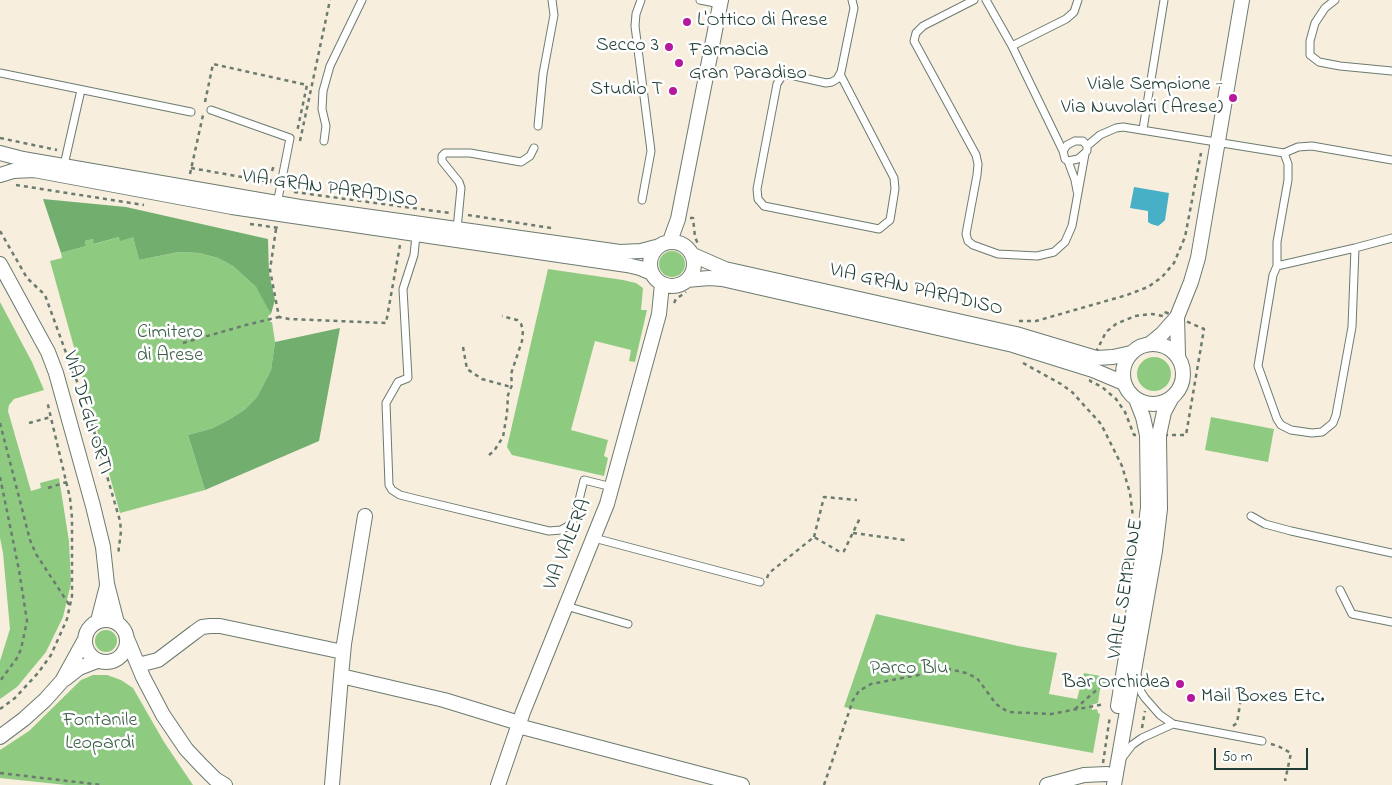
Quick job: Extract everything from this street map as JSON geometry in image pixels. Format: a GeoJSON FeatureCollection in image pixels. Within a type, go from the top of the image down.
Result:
{"type":"FeatureCollection","features":[{"type":"Feature","properties":{"kind":"street"},"geometry":{"type":"LineString","coordinates":[[1176,317],[1178,355],[1184,370],[1181,386],[1171,399],[1162,403],[1144,403],[1136,399],[1124,384],[1124,367],[1131,353],[1137,348],[1151,343],[1162,334],[1176,317],[1191,282],[1198,258],[1242,0]]}},
{"type":"Feature","properties":{"kind":"street"},"geometry":{"type":"LineString","coordinates":[[670,241],[678,219],[720,2]]}},
{"type":"Feature","properties":{"kind":"street","name":"VIA GRAN PARADISO"},"geometry":{"type":"LineString","coordinates":[[0,154],[23,159],[66,159],[457,229],[620,252],[656,248]]}},
{"type":"Feature","properties":{"kind":"street","name":"VIA GRAN PARADISO"},"geometry":{"type":"LineString","coordinates":[[0,175],[13,171],[34,170],[232,207],[627,265],[652,273]]}},
{"type":"Feature","properties":{"kind":"street"},"geometry":{"type":"LineString","coordinates":[[683,194],[693,249],[694,266],[689,286],[668,285],[657,281],[652,273],[650,260],[656,248],[670,241],[676,241],[693,249]]}},
{"type":"Feature","properties":{"kind":"street","name":"VIA GRAN PARADISO"},"geometry":{"type":"LineString","coordinates":[[693,249],[725,268],[1016,334],[1096,358],[1131,353]]}},
{"type":"Feature","properties":{"kind":"street","name":"VIA DEGLI ORTI"},"geometry":{"type":"LineString","coordinates":[[0,264],[48,352],[56,373],[93,506],[103,547],[107,584],[117,623]]}},
{"type":"Feature","properties":{"kind":"street","name":"VIA GRAN PARADISO"},"geometry":{"type":"LineString","coordinates":[[689,286],[709,278],[722,280],[1013,344],[1094,370],[1124,384]]}},
{"type":"Feature","properties":{"kind":"street","name":"VIA VALERA"},"geometry":{"type":"LineString","coordinates":[[498,785],[519,725],[594,538],[612,487],[665,312],[668,285]]}},
{"type":"Feature","properties":{"kind":"street"},"geometry":{"type":"LineString","coordinates":[[1151,343],[1161,344],[1170,348],[1178,355]]}},
{"type":"Feature","properties":{"kind":"street","name":"VIALE SEMPIONE"},"geometry":{"type":"LineString","coordinates":[[1111,777],[1147,523],[1147,435],[1136,399]]}},
{"type":"Feature","properties":{"kind":"street","name":"VIALE SEMPIONE"},"geometry":{"type":"LineString","coordinates":[[1111,777],[1136,660],[1159,522],[1159,435],[1164,412],[1171,399]]}},
{"type":"Feature","properties":{"kind":"street"},"geometry":{"type":"LineString","coordinates":[[332,785],[343,652],[365,516]]}},
{"type":"Feature","properties":{"kind":"street","name":"VIA DEGLI ORTI"},"geometry":{"type":"LineString","coordinates":[[98,621],[107,584]]}},
{"type":"Feature","properties":{"kind":"street"},"geometry":{"type":"LineString","coordinates":[[62,681],[84,641],[88,629],[98,621],[111,620],[117,623],[126,632],[140,671],[163,715],[186,749],[215,779],[225,785]]}},
{"type":"Feature","properties":{"kind":"street"},"geometry":{"type":"LineString","coordinates":[[140,671],[146,664],[158,660],[202,627],[210,626],[220,626],[343,652]]}},
{"type":"Feature","properties":{"kind":"street"},"geometry":{"type":"LineString","coordinates":[[84,641],[88,653],[97,660],[102,662],[114,661],[140,671]]}},
{"type":"Feature","properties":{"kind":"street"},"geometry":{"type":"LineString","coordinates":[[114,661],[124,652],[128,641]]}},
{"type":"Feature","properties":{"kind":"street"},"geometry":{"type":"LineString","coordinates":[[0,737],[39,706],[62,681],[80,668],[97,660]]}},
{"type":"Feature","properties":{"kind":"street"},"geometry":{"type":"LineString","coordinates":[[341,676],[451,702],[519,725],[742,785]]}},
{"type":"Feature","properties":{"kind":"street"},"geometry":{"type":"LineString","coordinates":[[1047,785],[1097,773],[1111,777]]}},
{"type":"Feature","properties":{"kind":"lane"},"geometry":{"type":"LineString","coordinates":[[324,141],[326,126],[322,109],[323,91],[330,66],[362,0]]}},
{"type":"Feature","properties":{"kind":"lane"},"geometry":{"type":"LineString","coordinates":[[538,126],[543,74],[554,15],[552,0]]}},
{"type":"Feature","properties":{"kind":"lane"},"geometry":{"type":"LineString","coordinates":[[641,0],[636,14],[636,26],[651,151],[642,200]]}},
{"type":"Feature","properties":{"kind":"lane"},"geometry":{"type":"LineString","coordinates":[[700,0],[720,2]]}},
{"type":"Feature","properties":{"kind":"lane"},"geometry":{"type":"LineString","coordinates":[[840,74],[894,178],[895,188],[890,220],[879,228],[764,206],[758,199],[757,189],[777,84],[782,76],[790,75],[826,83],[832,82],[840,74],[854,8],[852,0]]}},
{"type":"Feature","properties":{"kind":"lane"},"geometry":{"type":"LineString","coordinates":[[974,0],[923,26],[916,33],[914,41],[976,155],[978,164],[977,175],[966,234],[968,241],[973,245],[998,254],[1037,256],[1054,252],[1065,242],[1072,226],[1087,146],[1100,135],[1116,128],[1144,129],[1284,153],[1298,147],[1312,146],[1392,160]]}},
{"type":"Feature","properties":{"kind":"lane"},"geometry":{"type":"LineString","coordinates":[[986,0],[1065,148],[1065,160],[1068,161],[1075,180],[1078,201]]}},
{"type":"Feature","properties":{"kind":"lane"},"geometry":{"type":"LineString","coordinates":[[1012,46],[1066,19],[1074,12],[1078,0]]}},
{"type":"Feature","properties":{"kind":"lane"},"geometry":{"type":"LineString","coordinates":[[1144,129],[1164,0]]}},
{"type":"Feature","properties":{"kind":"lane"},"geometry":{"type":"LineString","coordinates":[[1335,0],[1325,8],[1315,23],[1310,41],[1310,55],[1319,62],[1392,71]]}},
{"type":"Feature","properties":{"kind":"lane"},"geometry":{"type":"LineString","coordinates":[[0,74],[191,112]]}},
{"type":"Feature","properties":{"kind":"lane"},"geometry":{"type":"LineString","coordinates":[[66,159],[81,90]]}},
{"type":"Feature","properties":{"kind":"lane"},"geometry":{"type":"LineString","coordinates":[[211,110],[290,138],[278,197]]}},
{"type":"Feature","properties":{"kind":"lane"},"geometry":{"type":"LineString","coordinates":[[1065,148],[1079,140],[1083,141],[1087,146]]}},
{"type":"Feature","properties":{"kind":"lane"},"geometry":{"type":"LineString","coordinates":[[457,229],[460,185],[442,160],[445,152],[470,153],[522,162],[530,156],[534,148]]}},
{"type":"Feature","properties":{"kind":"lane"},"geometry":{"type":"LineString","coordinates":[[1284,153],[1288,164],[1288,180],[1277,242],[1277,266],[1273,275],[1258,366],[1277,419],[1282,426],[1291,430],[1312,433],[1322,432],[1333,423],[1336,415],[1352,326],[1356,248]]}},
{"type":"Feature","properties":{"kind":"lane"},"geometry":{"type":"LineString","coordinates":[[1068,161],[1078,159],[1086,154]]}},
{"type":"Feature","properties":{"kind":"lane"},"geometry":{"type":"LineString","coordinates":[[416,235],[414,255],[403,289],[408,378],[398,382],[386,404],[389,485],[392,490],[416,499],[549,531],[561,530],[570,525],[575,516],[584,480],[612,487]]}},
{"type":"Feature","properties":{"kind":"lane"},"geometry":{"type":"LineString","coordinates":[[1277,266],[1392,238]]}},
{"type":"Feature","properties":{"kind":"lane"},"geometry":{"type":"LineString","coordinates":[[1251,516],[1265,524],[1291,531],[1392,553]]}},
{"type":"Feature","properties":{"kind":"lane"},"geometry":{"type":"LineString","coordinates":[[594,538],[763,581]]}},
{"type":"Feature","properties":{"kind":"lane"},"geometry":{"type":"LineString","coordinates":[[1340,590],[1352,614],[1392,622]]}},
{"type":"Feature","properties":{"kind":"lane"},"geometry":{"type":"LineString","coordinates":[[566,606],[628,624]]}},
{"type":"Feature","properties":{"kind":"lane"},"geometry":{"type":"LineString","coordinates":[[1136,660],[1141,692],[1160,715],[1172,724],[1262,741]]}},
{"type":"Feature","properties":{"kind":"lane"},"geometry":{"type":"LineString","coordinates":[[1111,777],[1132,745],[1142,738],[1172,724]]}},
{"type":"Feature","properties":{"kind":"path"},"geometry":{"type":"LineString","coordinates":[[300,143],[330,0]]}},
{"type":"Feature","properties":{"kind":"path"},"geometry":{"type":"LineString","coordinates":[[190,174],[213,64],[307,85],[297,132]]}},
{"type":"Feature","properties":{"kind":"path"},"geometry":{"type":"LineString","coordinates":[[0,138],[66,159]]}},
{"type":"Feature","properties":{"kind":"path"},"geometry":{"type":"LineString","coordinates":[[1018,321],[1036,321],[1127,295],[1148,287],[1162,277],[1174,263],[1185,237],[1201,153]]}},
{"type":"Feature","properties":{"kind":"path"},"geometry":{"type":"LineString","coordinates":[[191,168],[270,182],[274,165]]}},
{"type":"Feature","properties":{"kind":"path"},"geometry":{"type":"LineString","coordinates":[[278,197],[458,214],[554,228]]}},
{"type":"Feature","properties":{"kind":"path"},"geometry":{"type":"LineString","coordinates":[[693,218],[695,237],[693,249]]}},
{"type":"Feature","properties":{"kind":"path"},"geometry":{"type":"LineString","coordinates":[[276,229],[270,270],[279,318]]}},
{"type":"Feature","properties":{"kind":"path"},"geometry":{"type":"LineString","coordinates":[[0,231],[27,278],[42,291],[47,300],[85,400],[120,521],[121,531],[117,561]]}},
{"type":"Feature","properties":{"kind":"path"},"geometry":{"type":"LineString","coordinates":[[183,343],[246,325],[279,318],[386,323],[400,245]]}},
{"type":"Feature","properties":{"kind":"path"},"geometry":{"type":"LineString","coordinates":[[665,312],[689,286]]}},
{"type":"Feature","properties":{"kind":"path"},"geometry":{"type":"LineString","coordinates":[[1097,350],[1106,332],[1116,324],[1135,316],[1152,314],[1176,317],[1204,329],[1186,435],[1168,435]]}},
{"type":"Feature","properties":{"kind":"path"},"geometry":{"type":"LineString","coordinates":[[489,455],[494,451],[502,437],[507,413],[508,395],[512,385],[511,374],[522,341],[523,330],[521,324],[517,320],[502,316]]}},
{"type":"Feature","properties":{"kind":"path"},"geometry":{"type":"LineString","coordinates":[[463,346],[467,369],[482,379],[511,388]]}},
{"type":"Feature","properties":{"kind":"path"},"geometry":{"type":"LineString","coordinates":[[1020,362],[1032,366],[1067,388],[1101,424],[1122,466],[1130,493],[1134,522]]}},
{"type":"Feature","properties":{"kind":"path"},"geometry":{"type":"LineString","coordinates":[[1091,378],[1090,381],[1102,387],[1126,412],[1134,435]]}},
{"type":"Feature","properties":{"kind":"path"},"geometry":{"type":"LineString","coordinates":[[0,709],[15,698],[38,673],[51,655],[64,626],[72,596],[72,518],[67,482],[47,401]]}},
{"type":"Feature","properties":{"kind":"path"},"geometry":{"type":"LineString","coordinates":[[29,423],[51,416]]}},
{"type":"Feature","properties":{"kind":"path"},"geometry":{"type":"LineString","coordinates":[[0,423],[30,540],[36,554],[70,607]]}},
{"type":"Feature","properties":{"kind":"path"},"geometry":{"type":"LineString","coordinates":[[97,461],[102,459]]}},
{"type":"Feature","properties":{"kind":"path"},"geometry":{"type":"LineString","coordinates":[[0,477],[19,570],[27,621],[21,649],[17,658],[0,681]]}},
{"type":"Feature","properties":{"kind":"path"},"geometry":{"type":"LineString","coordinates":[[48,488],[67,482]]}},
{"type":"Feature","properties":{"kind":"path"},"geometry":{"type":"LineString","coordinates":[[763,581],[814,537],[824,497],[858,500]]}},
{"type":"Feature","properties":{"kind":"path"},"geometry":{"type":"LineString","coordinates":[[814,537],[840,552],[844,551],[860,518]]}},
{"type":"Feature","properties":{"kind":"path"},"geometry":{"type":"LineString","coordinates":[[853,533],[905,540]]}},
{"type":"Feature","properties":{"kind":"path"},"geometry":{"type":"LineString","coordinates":[[824,785],[840,733],[853,700],[871,684],[939,670],[958,670],[976,678],[996,704],[1004,711],[1051,714],[1105,704]]}},
{"type":"Feature","properties":{"kind":"path"},"geometry":{"type":"LineString","coordinates":[[1074,710],[1109,679]]}},
{"type":"Feature","properties":{"kind":"path"},"geometry":{"type":"LineString","coordinates":[[1232,727],[1237,723],[1241,698]]}},
{"type":"Feature","properties":{"kind":"path"},"geometry":{"type":"LineString","coordinates":[[1141,732],[1146,706]]}},
{"type":"Feature","properties":{"kind":"path"},"geometry":{"type":"LineString","coordinates":[[1262,741],[1291,753],[1285,782]]}},
{"type":"Feature","properties":{"kind":"path"},"geometry":{"type":"LineString","coordinates":[[0,773],[102,785]]}},
{"type":"Feature","properties":{"kind":"green space"},"geometry":{"type":"Polygon","coordinates":[[[43,199],[126,207],[268,239],[269,273],[275,300],[271,314],[256,287],[233,266],[218,258],[199,253],[179,252],[139,260],[133,237],[120,241],[119,237],[94,244],[93,239],[85,241],[86,246],[61,253],[43,199]]]}},
{"type":"Feature","properties":{"kind":"green space","name":"Cimitero di Arese"},"geometry":{"type":"Polygon","coordinates":[[[119,237],[133,237],[139,260],[179,252],[199,253],[218,258],[233,266],[256,287],[265,301],[271,314],[268,316],[270,322],[272,322],[275,342],[271,370],[257,397],[244,410],[230,419],[213,428],[188,435],[205,490],[120,513],[50,261],[62,258],[61,253],[86,246],[85,241],[93,239],[95,244],[119,237]]]}},
{"type":"Feature","properties":{"kind":"green space"},"geometry":{"type":"Polygon","coordinates":[[[672,251],[681,255],[685,264],[681,273],[672,277],[663,273],[659,264],[663,255],[672,251]]]}},
{"type":"Feature","properties":{"kind":"green space"},"geometry":{"type":"Polygon","coordinates":[[[548,269],[623,280],[636,283],[643,288],[641,310],[647,310],[635,362],[629,361],[631,350],[595,341],[571,430],[608,440],[604,456],[608,458],[604,476],[512,455],[507,447],[548,269]]]}},
{"type":"Feature","properties":{"kind":"green space"},"geometry":{"type":"Polygon","coordinates":[[[0,302],[32,362],[44,390],[14,399],[9,405],[8,411],[31,491],[41,488],[40,483],[59,478],[69,541],[71,583],[63,617],[46,652],[17,687],[0,699],[0,661],[10,629],[0,538],[0,302]]]}},
{"type":"Feature","properties":{"kind":"green space"},"geometry":{"type":"Polygon","coordinates":[[[340,328],[319,441],[205,490],[188,435],[213,428],[230,419],[244,410],[257,397],[271,370],[275,342],[340,328]]]}},
{"type":"Feature","properties":{"kind":"green space"},"geometry":{"type":"Polygon","coordinates":[[[1154,357],[1161,358],[1166,362],[1170,367],[1170,381],[1166,386],[1161,390],[1154,391],[1147,390],[1142,386],[1138,381],[1137,374],[1138,367],[1142,362],[1147,358],[1154,357]]]}},
{"type":"Feature","properties":{"kind":"green space"},"geometry":{"type":"Polygon","coordinates":[[[1211,417],[1274,429],[1268,462],[1205,450],[1211,417]]]}},
{"type":"Feature","properties":{"kind":"green space","name":"Parco Blu"},"geometry":{"type":"Polygon","coordinates":[[[876,614],[1057,653],[1049,694],[1077,699],[1084,673],[1106,677],[1104,689],[1100,689],[1098,703],[1091,705],[1092,710],[1097,709],[1100,714],[1093,753],[844,707],[876,614]]]}},
{"type":"Feature","properties":{"kind":"green space"},"geometry":{"type":"Polygon","coordinates":[[[106,630],[114,633],[117,641],[114,649],[106,652],[98,649],[95,641],[98,633],[106,630]]]}},
{"type":"Feature","properties":{"kind":"green space","name":"Fontanile Leopardi"},"geometry":{"type":"Polygon","coordinates":[[[93,675],[107,675],[121,680],[133,688],[164,742],[193,785],[66,785],[0,778],[0,750],[29,731],[81,680],[93,675]]]}},
{"type":"Feature","properties":{"kind":"water"},"geometry":{"type":"Polygon","coordinates":[[[1134,187],[1169,193],[1165,220],[1158,226],[1148,222],[1148,211],[1130,208],[1134,187]]]}},
{"type":"Feature","properties":{"kind":"place","name":"L'Ottico di Arese"},"geometry":{"type":"Point","coordinates":[687,22]}},
{"type":"Feature","properties":{"kind":"place","name":"Secco 3"},"geometry":{"type":"Point","coordinates":[669,47]}},
{"type":"Feature","properties":{"kind":"place","name":"Farmacia Gran Paradiso"},"geometry":{"type":"Point","coordinates":[679,63]}},
{"type":"Feature","properties":{"kind":"place","name":"Studio T"},"geometry":{"type":"Point","coordinates":[673,91]}},
{"type":"Feature","properties":{"kind":"place","name":"Viale Sempione - Via Nuvolari (Arese)"},"geometry":{"type":"Point","coordinates":[1233,98]}},
{"type":"Feature","properties":{"kind":"place","name":"Bar Orchidea"},"geometry":{"type":"Point","coordinates":[1180,684]}},
{"type":"Feature","properties":{"kind":"place","name":"Mail Boxes Etc."},"geometry":{"type":"Point","coordinates":[1191,698]}}]}
